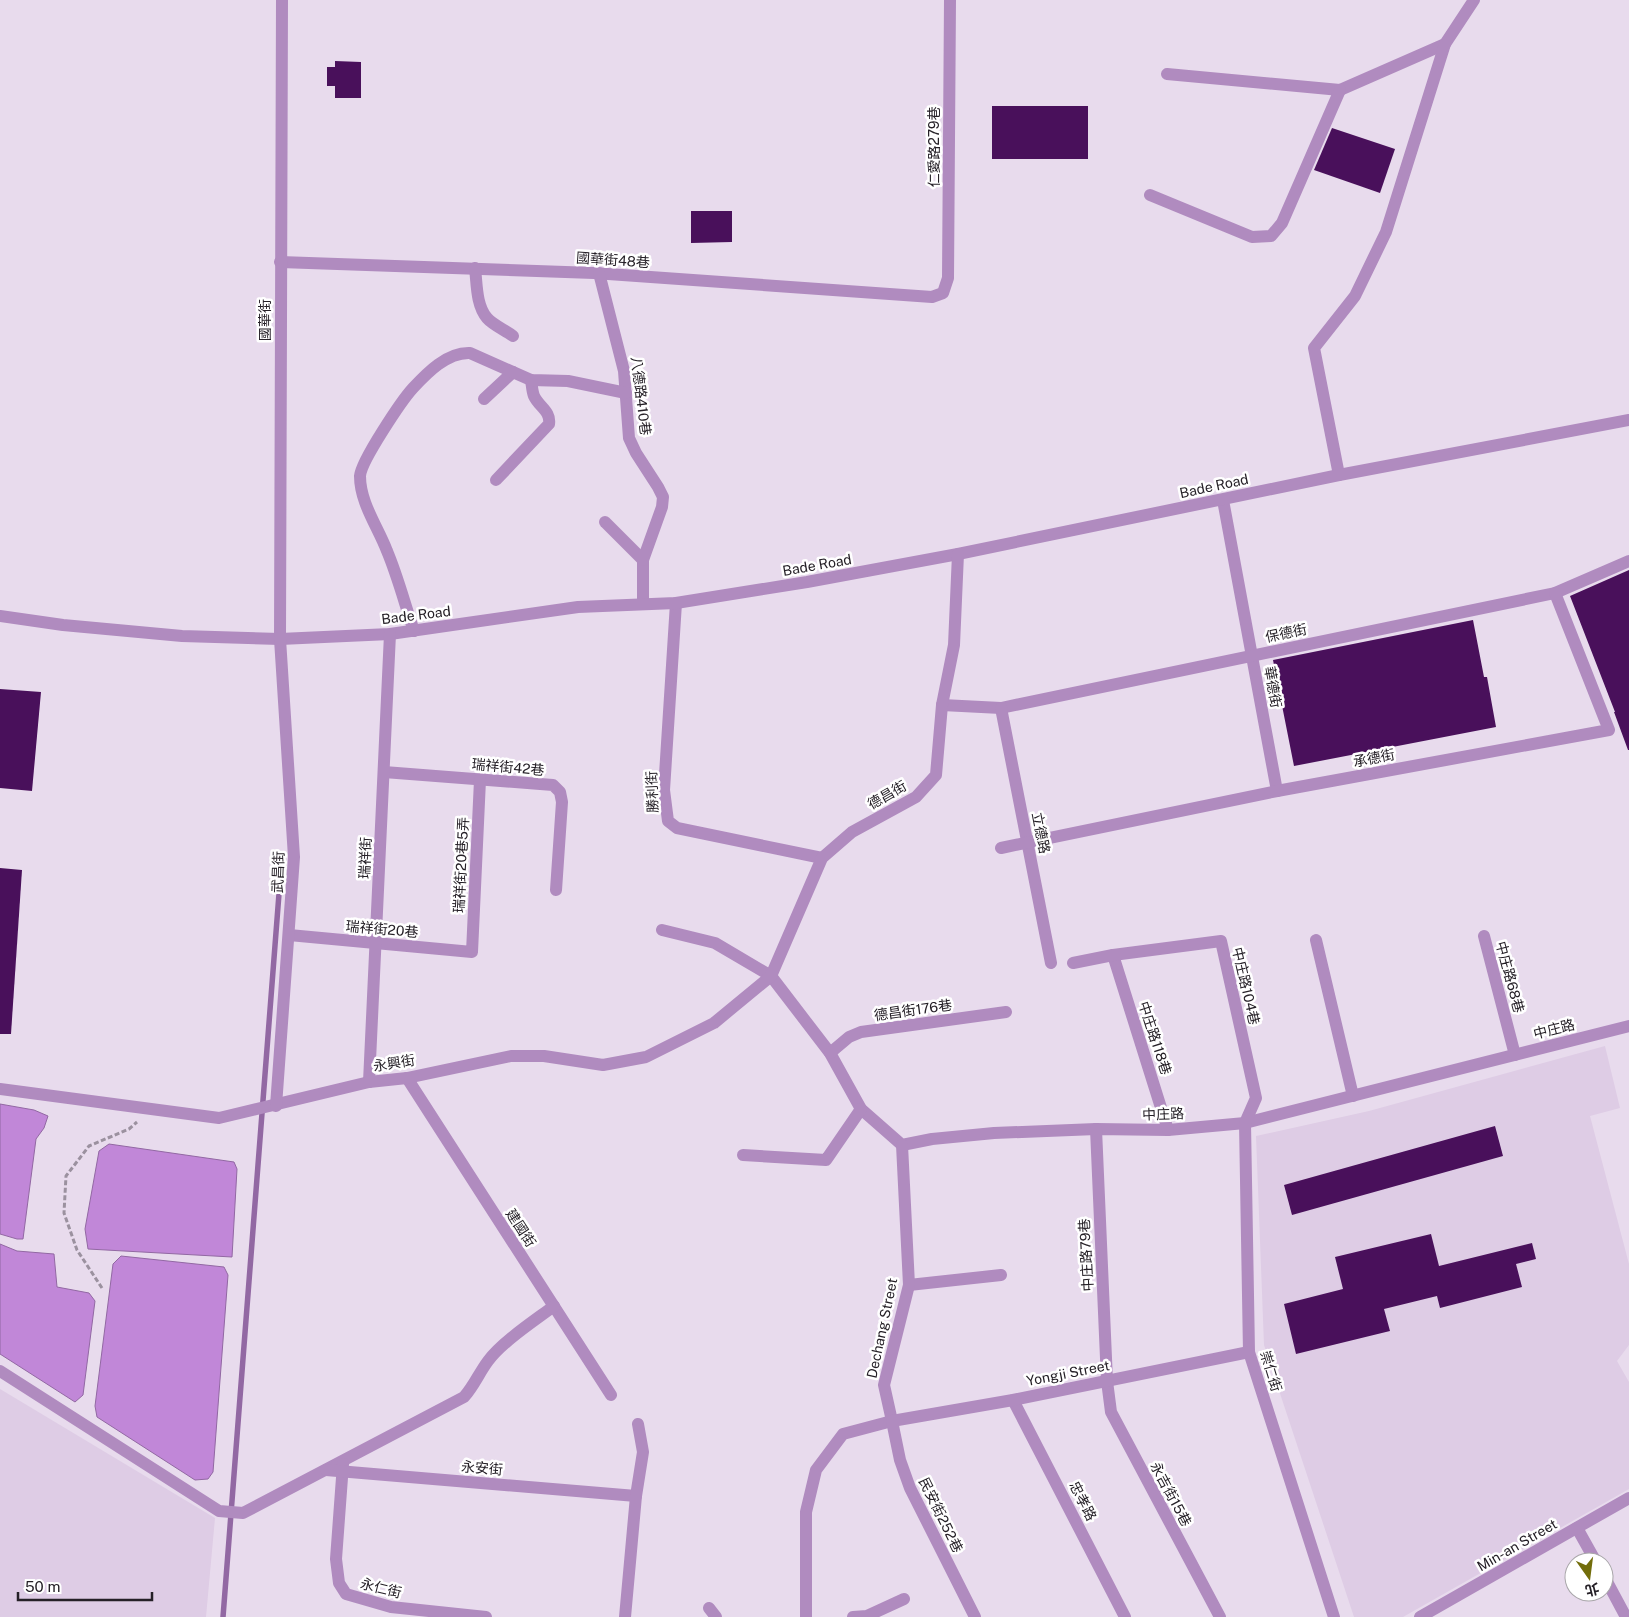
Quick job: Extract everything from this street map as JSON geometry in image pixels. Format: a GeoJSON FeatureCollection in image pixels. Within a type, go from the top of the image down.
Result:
{"type":"FeatureCollection","features":[{"type":"Feature","properties":{"kind":"street","name":"國華街"},"geometry":{"type":"LineString","coordinates":[[280,639],[282,0]]}},
{"type":"Feature","properties":{"kind":"street","name":"仁愛路279巷"},"geometry":{"type":"LineString","coordinates":[[943,293],[948,278],[950,0]]}},
{"type":"Feature","properties":{"kind":"street"},"geometry":{"type":"LineString","coordinates":[[1339,475],[1314,348],[1355,296],[1386,232],[1445,44],[1474,0]]}},
{"type":"Feature","properties":{"kind":"street"},"geometry":{"type":"LineString","coordinates":[[1167,74],[1340,90],[1445,44]]}},
{"type":"Feature","properties":{"kind":"street"},"geometry":{"type":"LineString","coordinates":[[1150,195],[1252,236],[1271,236],[1282,223],[1340,90]]}},
{"type":"Feature","properties":{"kind":"street","name":"國華街48巷"},"geometry":{"type":"LineString","coordinates":[[280,262],[599,273],[932,297],[943,293]]}},
{"type":"Feature","properties":{"kind":"street"},"geometry":{"type":"LineString","coordinates":[[475,268],[479,302],[482,311],[487,319],[513,336]]}},
{"type":"Feature","properties":{"kind":"street","name":"八德路410巷"},"geometry":{"type":"LineString","coordinates":[[599,273],[622,364],[629,438],[663,497],[662,507],[643,560],[643,603]]}},
{"type":"Feature","properties":{"kind":"street"},"geometry":{"type":"LineString","coordinates":[[414,631],[387,550],[368,510],[360,475],[364,462],[407,395],[432,367],[462,352],[470,353],[531,380],[568,381],[626,394]]}},
{"type":"Feature","properties":{"kind":"street"},"geometry":{"type":"LineString","coordinates":[[484,399],[512,372]]}},
{"type":"Feature","properties":{"kind":"street"},"geometry":{"type":"LineString","coordinates":[[496,480],[549,424],[550,418],[534,395],[531,380]]}},
{"type":"Feature","properties":{"kind":"street","name":"Bade Road"},"geometry":{"type":"LineString","coordinates":[[0,616],[63,625],[182,636],[280,639],[390,634],[578,606],[676,603],[807,582],[958,554],[1339,475],[1629,420]]}},
{"type":"Feature","properties":{"kind":"street","name":"華德街"},"geometry":{"type":"LineString","coordinates":[[1223,500],[1277,791]]}},
{"type":"Feature","properties":{"kind":"street"},"geometry":{"type":"LineString","coordinates":[[605,522],[643,560]]}},
{"type":"Feature","properties":{"kind":"street","name":"德昌街"},"geometry":{"type":"LineString","coordinates":[[771,976],[822,858],[852,832],[916,797],[936,775],[942,705],[954,645],[958,554]]}},
{"type":"Feature","properties":{"kind":"street","name":"保德街"},"geometry":{"type":"LineString","coordinates":[[942,705],[1001,708],[1555,593],[1629,561]]}},
{"type":"Feature","properties":{"kind":"street","name":"承德街"},"geometry":{"type":"LineString","coordinates":[[1001,848],[1277,791],[1609,730],[1555,593]]}},
{"type":"Feature","properties":{"kind":"street","name":"勝利街"},"geometry":{"type":"LineString","coordinates":[[676,603],[664,790],[668,820],[677,828],[822,858]]}},
{"type":"Feature","properties":{"kind":"street","name":"瑞祥街"},"geometry":{"type":"LineString","coordinates":[[370,1082],[390,634]]}},
{"type":"Feature","properties":{"kind":"street","name":"武昌街"},"geometry":{"type":"LineString","coordinates":[[272,1107],[289,935],[294,857],[280,639]]}},
{"type":"Feature","properties":{"kind":"street","name":"立德路"},"geometry":{"type":"LineString","coordinates":[[1001,708],[1051,963]]}},
{"type":"Feature","properties":{"kind":"street","name":"瑞祥街42巷"},"geometry":{"type":"LineString","coordinates":[[384,772],[553,785],[560,792],[562,802],[556,890]]}},
{"type":"Feature","properties":{"kind":"street","name":"瑞祥街20巷5弄"},"geometry":{"type":"LineString","coordinates":[[472,952],[480,780]]}},
{"type":"Feature","properties":{"kind":"street"},"geometry":{"type":"LineString","coordinates":[[662,930],[715,943],[771,976],[830,1053],[861,1109],[902,1145]]}},
{"type":"Feature","properties":{"kind":"street","name":"瑞祥街20巷"},"geometry":{"type":"LineString","coordinates":[[289,935],[472,952]]}},
{"type":"Feature","properties":{"kind":"street","name":"中庄路68巷"},"geometry":{"type":"LineString","coordinates":[[1484,936],[1515,1054]]}},
{"type":"Feature","properties":{"kind":"street"},"geometry":{"type":"LineString","coordinates":[[1316,940],[1353,1096]]}},
{"type":"Feature","properties":{"kind":"street","name":"中庄路104巷"},"geometry":{"type":"LineString","coordinates":[[1073,963],[1113,955],[1221,941],[1256,1098],[1245,1123]]}},
{"type":"Feature","properties":{"kind":"street","name":"中庄路118巷"},"geometry":{"type":"LineString","coordinates":[[1113,955],[1168,1130]]}},
{"type":"Feature","properties":{"kind":"street","name":"永興街"},"geometry":{"type":"LineString","coordinates":[[0,1089],[219,1118],[272,1107],[370,1082],[407,1078],[511,1056],[544,1056],[603,1065],[646,1057],[714,1023],[771,976]]}},
{"type":"Feature","properties":{"kind":"street","name":"德昌街176巷"},"geometry":{"type":"LineString","coordinates":[[830,1053],[849,1037],[861,1032],[1006,1012]]}},
{"type":"Feature","properties":{"kind":"street","name":"中庄路"},"geometry":{"type":"LineString","coordinates":[[902,1145],[932,1138],[994,1133],[1096,1129],[1168,1130],[1245,1123],[1629,1026]]}},
{"type":"Feature","properties":{"kind":"street","name":"建國街"},"geometry":{"type":"LineString","coordinates":[[407,1078],[611,1395]]}},
{"type":"Feature","properties":{"kind":"street"},"geometry":{"type":"LineString","coordinates":[[742,1155],[826,1160],[861,1109]]}},
{"type":"Feature","properties":{"kind":"street","name":"崇仁街"},"geometry":{"type":"LineString","coordinates":[[1245,1123],[1249,1352],[1334,1617]]}},
{"type":"Feature","properties":{"kind":"street","name":"中庄路79巷"},"geometry":{"type":"LineString","coordinates":[[1096,1129],[1107,1381]]}},
{"type":"Feature","properties":{"kind":"street","name":"Dechang Street"},"geometry":{"type":"LineString","coordinates":[[892,1421],[884,1385],[909,1285],[902,1145]]}},
{"type":"Feature","properties":{"kind":"street"},"geometry":{"type":"LineString","coordinates":[[909,1285],[1001,1275]]}},
{"type":"Feature","properties":{"kind":"street"},"geometry":{"type":"LineString","coordinates":[[343,1466],[464,1397],[471,1390],[488,1360],[554,1306]]}},
{"type":"Feature","properties":{"kind":"street","name":"Yongji Street"},"geometry":{"type":"LineString","coordinates":[[892,1421],[1014,1400],[1249,1352]]}},
{"type":"Feature","properties":{"kind":"street","name":"永安街"},"geometry":{"type":"LineString","coordinates":[[0,1371],[219,1511],[243,1513],[326,1470],[343,1466],[636,1496]]}},
{"type":"Feature","properties":{"kind":"street","name":"永吉街15巷"},"geometry":{"type":"LineString","coordinates":[[1107,1381],[1111,1412],[1220,1617]]}},
{"type":"Feature","properties":{"kind":"street","name":"忠孝路"},"geometry":{"type":"LineString","coordinates":[[1014,1400],[1125,1617]]}},
{"type":"Feature","properties":{"kind":"street"},"geometry":{"type":"LineString","coordinates":[[806,1617],[806,1512],[816,1470],[843,1434],[892,1421]]}},
{"type":"Feature","properties":{"kind":"street","name":"民安街252巷"},"geometry":{"type":"LineString","coordinates":[[892,1421],[900,1460],[910,1488],[975,1617]]}},
{"type":"Feature","properties":{"kind":"street"},"geometry":{"type":"LineString","coordinates":[[625,1617],[636,1496],[643,1452],[638,1424]]}},
{"type":"Feature","properties":{"kind":"street","name":"永仁街"},"geometry":{"type":"LineString","coordinates":[[343,1466],[336,1559],[339,1583],[346,1594],[391,1607],[486,1617]]}},
{"type":"Feature","properties":{"kind":"street","name":"Min-an Street"},"geometry":{"type":"LineString","coordinates":[[1420,1617],[1629,1498]]}},
{"type":"Feature","properties":{"kind":"street"},"geometry":{"type":"LineString","coordinates":[[1578,1528],[1591,1552]]}},
{"type":"Feature","properties":{"kind":"street"},"geometry":{"type":"LineString","coordinates":[[1614,1595],[1626,1617]]}},
{"type":"Feature","properties":{"kind":"street"},"geometry":{"type":"LineString","coordinates":[[853,1617],[867,1616],[904,1599]]}},
{"type":"Feature","properties":{"kind":"path"},"geometry":{"type":"LineString","coordinates":[[102,1288],[77,1250],[64,1213],[66,1176],[89,1146],[129,1129],[153,1109]]}},
{"type":"Feature","properties":{"kind":"shaded area"},"geometry":{"type":"Polygon","coordinates":[[[1605,1046],[1620,1108],[1590,1116],[1629,1264],[1629,1345],[1617,1361],[1629,1382],[1629,1489],[1403,1617],[1354,1617],[1264,1345],[1256,1136],[1369,1111],[1605,1046]]]}},
{"type":"Feature","properties":{"kind":"shaded area"},"geometry":{"type":"Polygon","coordinates":[[[0,1104],[34,1110],[48,1116],[44,1128],[36,1139],[23,1239],[0,1234],[0,1104]]]}},
{"type":"Feature","properties":{"kind":"shaded area"},"geometry":{"type":"Polygon","coordinates":[[[109,1144],[234,1162],[237,1169],[232,1257],[88,1249],[85,1229],[99,1151],[109,1144]]]}},
{"type":"Feature","properties":{"kind":"shaded area"},"geometry":{"type":"Polygon","coordinates":[[[0,1244],[17,1251],[54,1254],[57,1287],[89,1293],[95,1301],[83,1395],[75,1402],[0,1354],[0,1244]]]}},
{"type":"Feature","properties":{"kind":"shaded area"},"geometry":{"type":"Polygon","coordinates":[[[121,1256],[224,1267],[228,1275],[213,1472],[208,1479],[195,1480],[97,1417],[95,1406],[113,1264],[121,1256]]]}},
{"type":"Feature","properties":{"kind":"shaded area"},"geometry":{"type":"Polygon","coordinates":[[[0,1389],[215,1518],[206,1617],[0,1617],[0,1389]]]}},
{"type":"Feature","properties":{"kind":"building"},"geometry":{"type":"Polygon","coordinates":[[[335,61],[361,62],[361,98],[335,98],[335,86],[327,86],[327,67],[335,67],[335,61]]]}},
{"type":"Feature","properties":{"kind":"building"},"geometry":{"type":"Polygon","coordinates":[[[992,106],[1088,106],[1088,159],[992,159],[992,106]]]}},
{"type":"Feature","properties":{"kind":"building"},"geometry":{"type":"Polygon","coordinates":[[[1332,128],[1395,149],[1380,193],[1314,170],[1332,128]]]}},
{"type":"Feature","properties":{"kind":"building"},"geometry":{"type":"Polygon","coordinates":[[[691,211],[732,211],[732,242],[691,243],[691,211]]]}},
{"type":"Feature","properties":{"kind":"building"},"geometry":{"type":"Polygon","coordinates":[[[1629,570],[1629,750],[1628,750],[1570,596],[1629,570]]]}},
{"type":"Feature","properties":{"kind":"building"},"geometry":{"type":"Polygon","coordinates":[[[1473,620],[1484,677],[1487,677],[1496,727],[1294,766],[1273,660],[1473,620]]]}},
{"type":"Feature","properties":{"kind":"building"},"geometry":{"type":"Polygon","coordinates":[[[0,689],[41,692],[32,791],[0,788],[0,689]]]}},
{"type":"Feature","properties":{"kind":"building"},"geometry":{"type":"Polygon","coordinates":[[[0,868],[22,870],[11,1034],[0,1034],[0,868]]]}},
{"type":"Feature","properties":{"kind":"building"},"geometry":{"type":"Polygon","coordinates":[[[1495,1126],[1503,1156],[1292,1215],[1284,1185],[1495,1126]]]}},
{"type":"Feature","properties":{"kind":"building"},"geometry":{"type":"Polygon","coordinates":[[[1431,1234],[1439,1266],[1532,1243],[1536,1259],[1516,1264],[1522,1287],[1440,1308],[1437,1296],[1384,1309],[1390,1331],[1296,1354],[1284,1304],[1343,1289],[1335,1257],[1431,1234]]]}},
{"type":"Feature","properties":{"kind":"waterway"},"geometry":{"type":"LineString","coordinates":[[223,1617],[282,855]]}}]}
